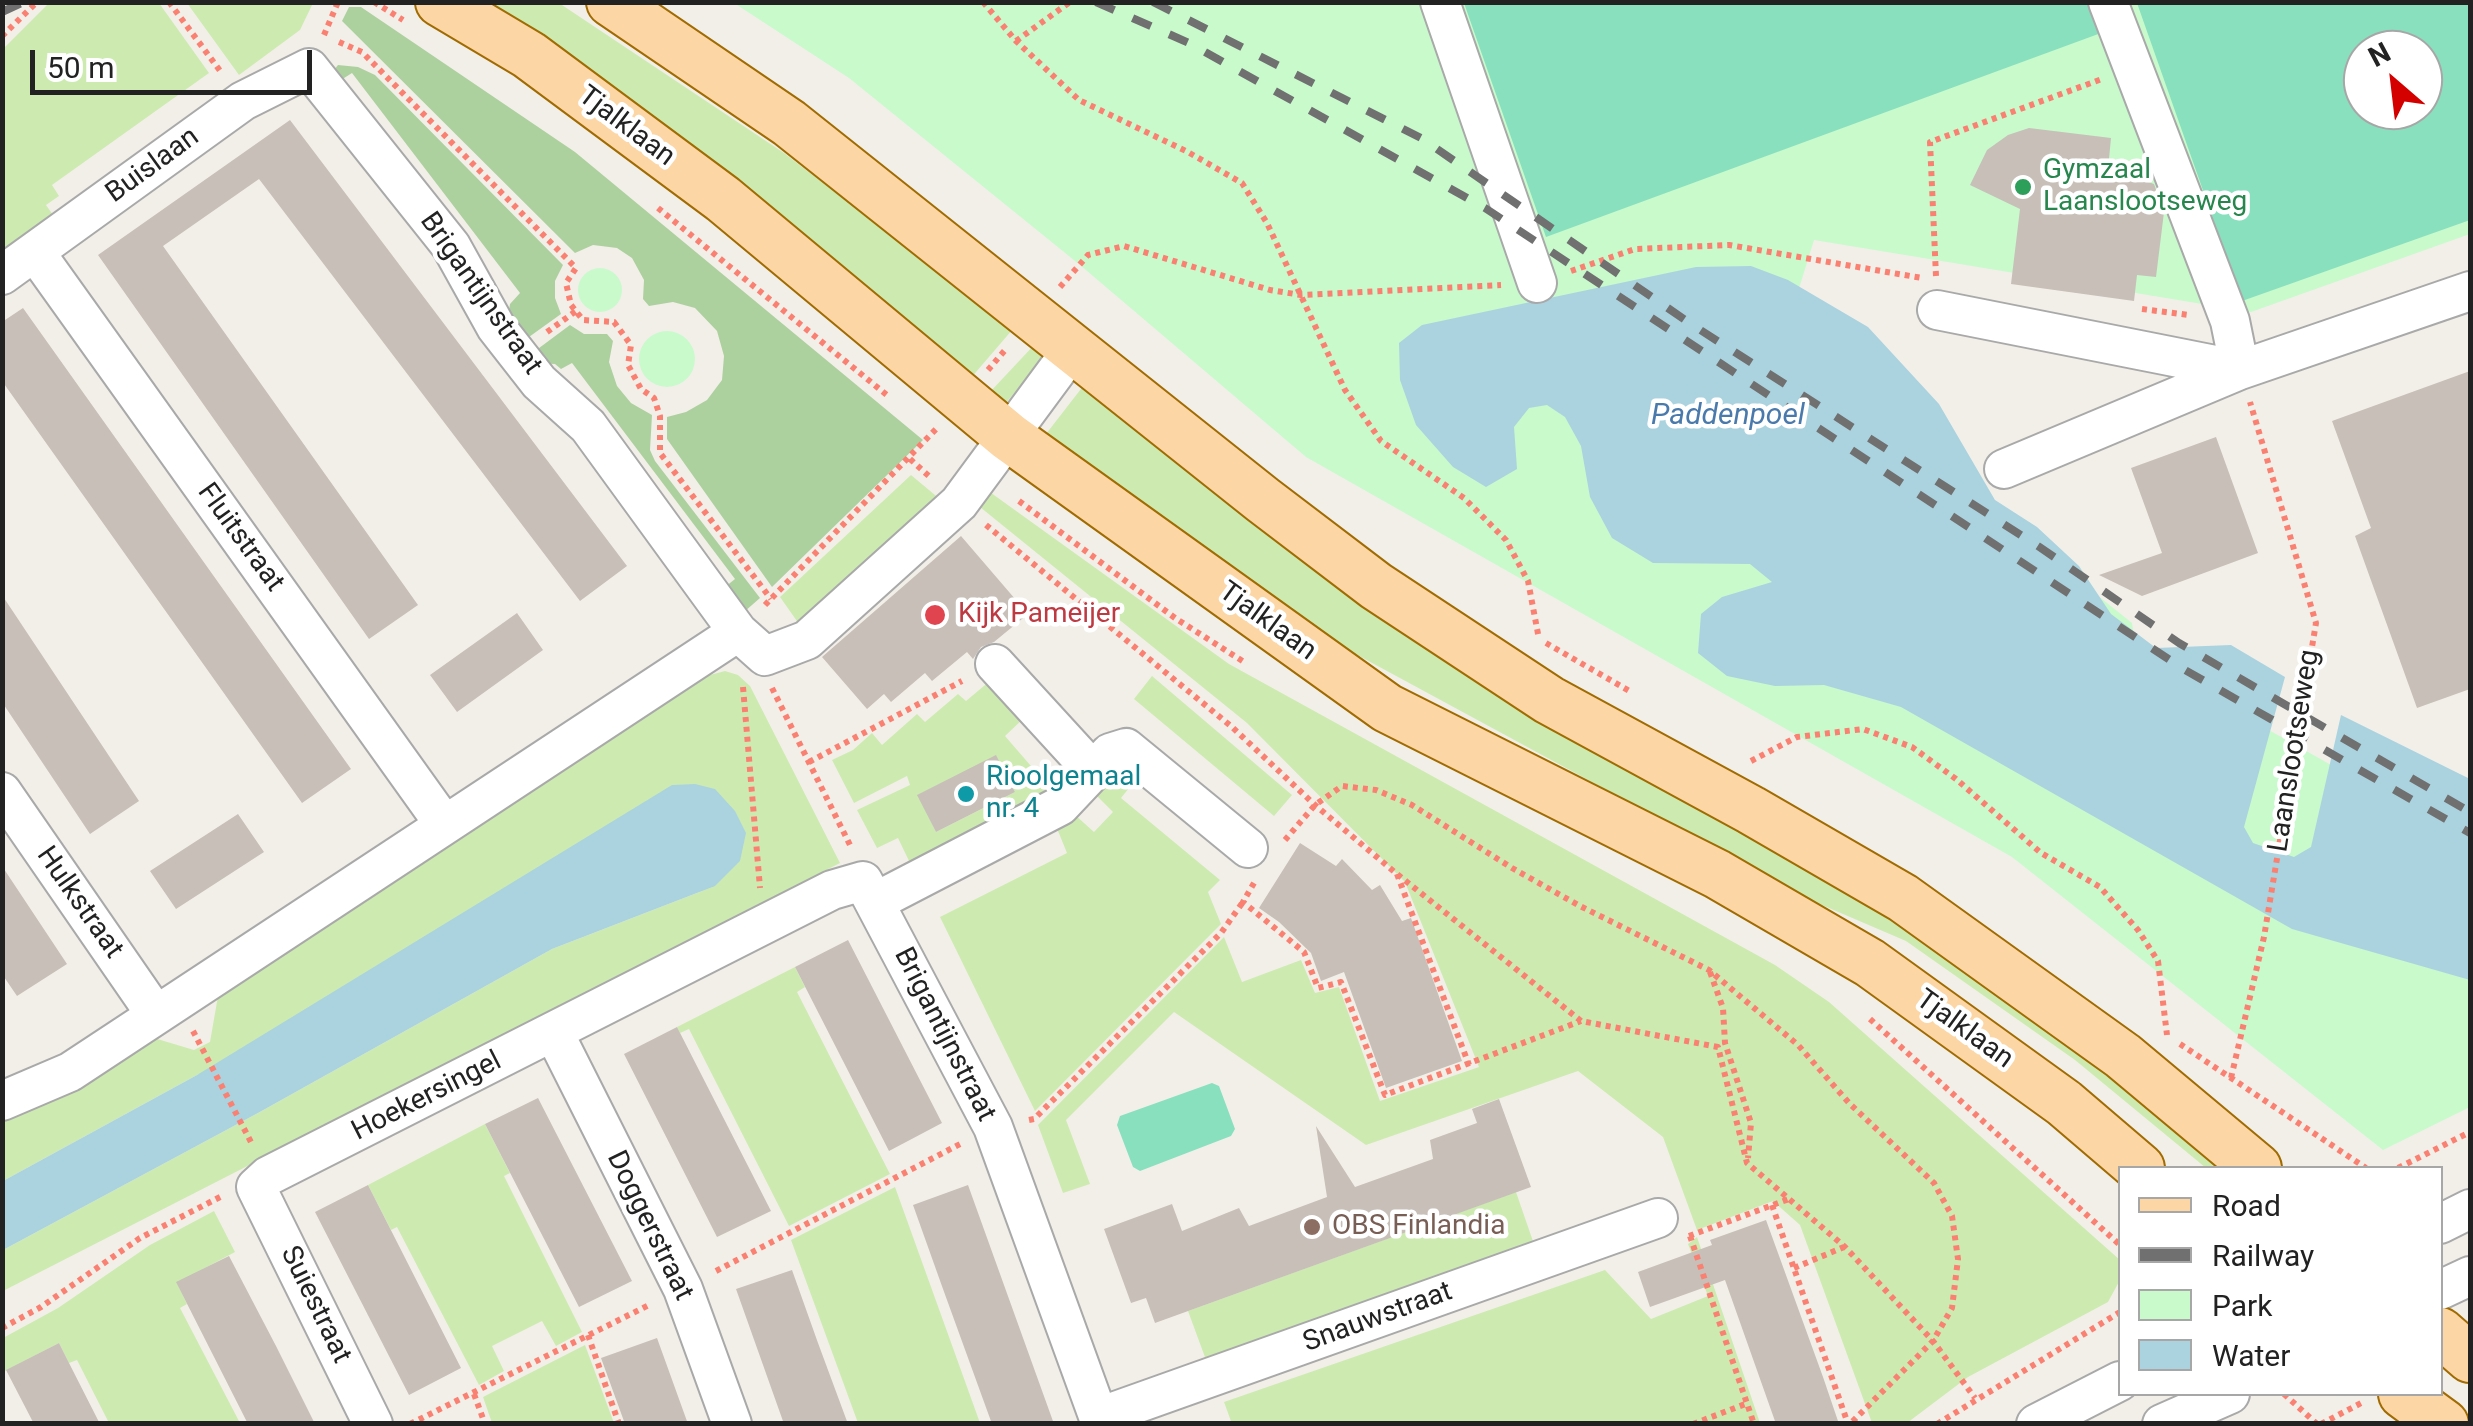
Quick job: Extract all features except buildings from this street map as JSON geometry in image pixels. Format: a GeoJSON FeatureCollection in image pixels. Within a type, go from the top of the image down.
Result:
{"type":"FeatureCollection","features":[{"type":"Feature","properties":{"kind":"main road"},"geometry":{"type":"LineString","coordinates":[[611,2],[789,123],[1376,586],[1549,700],[1902,898],[2123,1056],[2255,1166]]}},
{"type":"Feature","properties":{"kind":"main road","name":"Tjalklaan"},"geometry":{"type":"LineString","coordinates":[[423,12],[529,55],[723,199],[948,416],[996,455],[1388,708],[1718,874],[1870,962],[2064,1103],[2138,1166]]}},
{"type":"Feature","properties":{"kind":"main road"},"geometry":{"type":"LineString","coordinates":[[2443,1335],[2470,1358]]}},
{"type":"Feature","properties":{"kind":"main road"},"geometry":{"type":"LineString","coordinates":[[2386,1396],[2444,1424]]}},
{"type":"Feature","properties":{"kind":"street"},"geometry":{"type":"LineString","coordinates":[[1440,2],[1538,282]]}},
{"type":"Feature","properties":{"kind":"street"},"geometry":{"type":"LineString","coordinates":[[2108,2],[2230,321],[2240,370]]}},
{"type":"Feature","properties":{"kind":"street","name":"Buislaan"},"geometry":{"type":"LineString","coordinates":[[2,275],[242,101],[317,52]]}},
{"type":"Feature","properties":{"kind":"street","name":"Brigantijnstraat"},"geometry":{"type":"LineString","coordinates":[[317,52],[451,246],[496,327],[540,382],[588,426],[751,644]]}},
{"type":"Feature","properties":{"kind":"street","name":"Fluitstraat"},"geometry":{"type":"LineString","coordinates":[[35,252],[444,824]]}},
{"type":"Feature","properties":{"kind":"street"},"geometry":{"type":"LineString","coordinates":[[2004,469],[2240,370],[2470,291]]}},
{"type":"Feature","properties":{"kind":"street"},"geometry":{"type":"LineString","coordinates":[[1937,310],[2240,370]]}},
{"type":"Feature","properties":{"kind":"street"},"geometry":{"type":"LineString","coordinates":[[2,1101],[70,1072],[444,824],[751,644],[807,640],[959,503],[1072,350]]}},
{"type":"Feature","properties":{"kind":"street"},"geometry":{"type":"LineString","coordinates":[[995,664],[1093,771],[1110,753],[1126,748],[1262,857]]}},
{"type":"Feature","properties":{"kind":"street","name":"Hoekersingel"},"geometry":{"type":"LineString","coordinates":[[256,1187],[268,1176],[832,890],[869,891],[1060,806],[1093,771]]}},
{"type":"Feature","properties":{"kind":"street","name":"Hulkstraat"},"geometry":{"type":"LineString","coordinates":[[2,792],[156,1015]]}},
{"type":"Feature","properties":{"kind":"street","name":"Brigantijnstraat"},"geometry":{"type":"LineString","coordinates":[[869,891],[993,1127],[1100,1420]]}},
{"type":"Feature","properties":{"kind":"street","name":"Doggerstraat"},"geometry":{"type":"LineString","coordinates":[[554,1034],[683,1288],[732,1424]]}},
{"type":"Feature","properties":{"kind":"street","name":"Suiestraat"},"geometry":{"type":"LineString","coordinates":[[256,1187],[372,1424]]}},
{"type":"Feature","properties":{"kind":"street"},"geometry":{"type":"LineString","coordinates":[[2443,1222],[2470,1209]]}},
{"type":"Feature","properties":{"kind":"street","name":"Snauwstraat"},"geometry":{"type":"LineString","coordinates":[[1100,1420],[1658,1218]]}},
{"type":"Feature","properties":{"kind":"street"},"geometry":{"type":"LineString","coordinates":[[2443,1289],[2470,1276]]}},
{"type":"Feature","properties":{"kind":"street"},"geometry":{"type":"LineString","coordinates":[[2036,1424],[2118,1382]]}},
{"type":"Feature","properties":{"kind":"street"},"geometry":{"type":"LineString","coordinates":[[2162,1424],[2225,1396]]}},
{"type":"Feature","properties":{"kind":"path"},"geometry":{"type":"LineString","coordinates":[[2,36],[38,2]]}},
{"type":"Feature","properties":{"kind":"path"},"geometry":{"type":"LineString","coordinates":[[168,2],[242,101]]}},
{"type":"Feature","properties":{"kind":"path"},"geometry":{"type":"LineString","coordinates":[[374,2],[423,12]]}},
{"type":"Feature","properties":{"kind":"path"},"geometry":{"type":"LineString","coordinates":[[984,2],[1016,41],[1079,100],[1186,150],[1242,183],[1268,222],[1345,390],[1382,441],[1464,498],[1506,540],[1528,581],[1539,639]]}},
{"type":"Feature","properties":{"kind":"path"},"geometry":{"type":"LineString","coordinates":[[1016,41],[1070,2]]}},
{"type":"Feature","properties":{"kind":"path"},"geometry":{"type":"LineString","coordinates":[[317,52],[362,52],[576,268],[566,283],[571,305],[583,320],[614,322],[631,344],[628,364],[641,389],[654,398],[660,416],[660,453],[771,599]]}},
{"type":"Feature","properties":{"kind":"path"},"geometry":{"type":"LineString","coordinates":[[763,925],[751,644],[771,599],[910,459],[1088,256],[1124,246],[1270,290],[1301,295],[1538,282],[1635,249],[1729,245],[1936,280],[1930,142],[2132,68]]}},
{"type":"Feature","properties":{"kind":"path","name":"Tjalklaan"},"geometry":{"type":"LineString","coordinates":[[655,206],[902,408]]}},
{"type":"Feature","properties":{"kind":"path"},"geometry":{"type":"LineString","coordinates":[[2132,308],[2230,321]]}},
{"type":"Feature","properties":{"kind":"path","name":"Laanslootseweg"},"geometry":{"type":"LineString","coordinates":[[2231,1078],[2264,936],[2316,624],[2240,370]]}},
{"type":"Feature","properties":{"kind":"path"},"geometry":{"type":"LineString","coordinates":[[918,420],[948,416],[996,455]]}},
{"type":"Feature","properties":{"kind":"path"},"geometry":{"type":"LineString","coordinates":[[910,459],[1232,727],[1314,805],[1396,874],[1581,1021],[1718,1047],[1747,1163],[1845,1247],[1933,1340],[1975,1398]]}},
{"type":"Feature","properties":{"kind":"path"},"geometry":{"type":"LineString","coordinates":[[751,644],[856,856],[869,891]]}},
{"type":"Feature","properties":{"kind":"path"},"geometry":{"type":"LineString","coordinates":[[809,762],[995,664]]}},
{"type":"Feature","properties":{"kind":"path"},"geometry":{"type":"LineString","coordinates":[[1751,761],[1797,737],[1863,729],[1912,748],[1956,779],[2041,853],[2100,888],[2138,930],[2158,960],[2166,1036]]}},
{"type":"Feature","properties":{"kind":"path"},"geometry":{"type":"LineString","coordinates":[[993,1127],[1034,1119],[1221,933],[1243,902],[1262,857],[1314,805],[1342,786],[1376,790],[1394,798],[1580,906],[1710,970],[1798,1045],[1850,1104],[1934,1183],[1952,1216],[1958,1259],[1952,1308],[1933,1340],[1849,1424],[1772,1206]]}},
{"type":"Feature","properties":{"kind":"path"},"geometry":{"type":"LineString","coordinates":[[1396,874],[1469,1065]]}},
{"type":"Feature","properties":{"kind":"path"},"geometry":{"type":"LineString","coordinates":[[1243,902],[1304,952],[1318,988],[1342,982],[1385,1095],[1581,1021]]}},
{"type":"Feature","properties":{"kind":"path"},"geometry":{"type":"LineString","coordinates":[[1710,970],[1722,1008],[1725,1043],[1750,1123],[1747,1163]]}},
{"type":"Feature","properties":{"kind":"path"},"geometry":{"type":"LineString","coordinates":[[210,1060],[243,1126]]}},
{"type":"Feature","properties":{"kind":"path"},"geometry":{"type":"LineString","coordinates":[[2402,1166],[2470,1132]]}},
{"type":"Feature","properties":{"kind":"path"},"geometry":{"type":"LineString","coordinates":[[2,1328],[41,1308],[140,1238],[241,1186],[256,1187]]}},
{"type":"Feature","properties":{"kind":"path"},"geometry":{"type":"LineString","coordinates":[[1658,1218],[1690,1236],[1788,1200]]}},
{"type":"Feature","properties":{"kind":"path"},"geometry":{"type":"LineString","coordinates":[[1691,1239],[1754,1424]]}},
{"type":"Feature","properties":{"kind":"path"},"geometry":{"type":"LineString","coordinates":[[1794,1268],[1845,1247]]}},
{"type":"Feature","properties":{"kind":"path"},"geometry":{"type":"LineString","coordinates":[[1937,1424],[2118,1313]]}},
{"type":"Feature","properties":{"kind":"path"},"geometry":{"type":"LineString","coordinates":[[588,1336],[620,1424]]}},
{"type":"Feature","properties":{"kind":"path"},"geometry":{"type":"LineString","coordinates":[[474,1394],[485,1424]]}},
{"type":"Feature","properties":{"kind":"path"},"geometry":{"type":"LineString","coordinates":[[2286,1396],[2319,1424],[2386,1396]]}},
{"type":"Feature","properties":{"kind":"path"},"geometry":{"type":"LineString","coordinates":[[1693,1424],[1748,1403]]}},
{"type":"Feature","properties":{"kind":"green space"},"geometry":{"type":"Polygon","coordinates":[[[2090,2],[2101,33],[1546,237],[1464,3],[2090,2]]]}},
{"type":"Feature","properties":{"kind":"green space"},"geometry":{"type":"Polygon","coordinates":[[[49,3],[159,3],[209,73],[52,185],[59,196],[46,205],[53,215],[3,252],[3,49],[49,3]]]}},
{"type":"Feature","properties":{"kind":"green space"},"geometry":{"type":"Polygon","coordinates":[[[187,3],[313,3],[300,30],[239,75],[187,3]]]}},
{"type":"Feature","properties":{"kind":"green space"},"geometry":{"type":"Polygon","coordinates":[[[484,3],[559,3],[784,153],[1013,329],[970,379],[484,3]]]}},
{"type":"Feature","properties":{"kind":"green space"},"geometry":{"type":"Polygon","coordinates":[[[734,3],[2470,3],[2470,234],[2251,312],[1814,240],[1782,343],[2132,623],[2137,656],[2470,843],[2470,1107],[2383,1150],[2012,857],[1306,457],[1080,265],[849,78],[734,3]]]}},
{"type":"Feature","properties":{"kind":"green space"},"geometry":{"type":"Polygon","coordinates":[[[2137,3],[2470,3],[2470,220],[2242,301],[2137,3]]]}},
{"type":"Feature","properties":{"kind":"green space"},"geometry":{"type":"Polygon","coordinates":[[[349,7],[361,7],[575,152],[923,440],[772,587],[667,439],[667,417],[707,400],[722,380],[724,356],[717,331],[695,308],[673,302],[649,306],[643,299],[644,280],[632,258],[617,248],[593,245],[575,253],[342,21],[349,7]]]}},
{"type":"Feature","properties":{"kind":"green space"},"geometry":{"type":"Polygon","coordinates":[[[338,65],[358,67],[375,75],[563,265],[555,281],[555,298],[561,314],[522,342],[507,323],[510,304],[520,293],[352,73],[341,80],[334,70],[338,65]]]}},
{"type":"Feature","properties":{"kind":"green space"},"geometry":{"type":"Polygon","coordinates":[[[600,268],[616,274],[622,290],[616,306],[600,312],[584,306],[578,290],[584,274],[600,268]]]}},
{"type":"Feature","properties":{"kind":"green space"},"geometry":{"type":"Polygon","coordinates":[[[570,325],[584,334],[607,334],[613,341],[609,362],[617,386],[631,403],[652,415],[650,450],[655,461],[760,598],[744,612],[725,587],[735,579],[572,363],[561,369],[555,364],[536,363],[531,354],[570,325]]]}},
{"type":"Feature","properties":{"kind":"green space"},"geometry":{"type":"Polygon","coordinates":[[[667,331],[687,339],[695,359],[687,379],[667,387],[647,379],[639,359],[647,339],[667,331]]]}},
{"type":"Feature","properties":{"kind":"green space"},"geometry":{"type":"Polygon","coordinates":[[[1035,344],[1047,355],[1004,405],[990,392],[1035,344]]]}},
{"type":"Feature","properties":{"kind":"green space"},"geometry":{"type":"Polygon","coordinates":[[[1084,385],[1961,957],[2235,1166],[2204,1166],[2075,1060],[1906,941],[1808,899],[1326,638],[1183,544],[1046,434],[1084,385]]]}},
{"type":"Feature","properties":{"kind":"green space"},"geometry":{"type":"Polygon","coordinates":[[[911,475],[941,500],[799,624],[780,597],[911,475]]]}},
{"type":"Feature","properties":{"kind":"green space"},"geometry":{"type":"Polygon","coordinates":[[[987,490],[1229,664],[1775,965],[1829,1002],[2118,1258],[2118,1284],[2108,1302],[1968,1377],[1907,1423],[1872,1423],[1800,1225],[1773,1201],[1697,1230],[1663,1137],[1578,1071],[1366,1145],[1174,1012],[1066,1120],[1090,1184],[1063,1193],[1038,1125],[1224,937],[1242,982],[1301,960],[1315,993],[1339,987],[1380,1101],[1479,1067],[1405,882],[1247,723],[975,503],[987,490]]]}},
{"type":"Feature","properties":{"kind":"green space"},"geometry":{"type":"Polygon","coordinates":[[[725,671],[738,675],[750,686],[840,863],[3,1291],[3,1250],[552,949],[715,886],[197,1075],[3,1181],[3,1121],[67,1094],[154,1038],[194,1050],[210,1042],[218,996],[710,675],[725,671]]]}},
{"type":"Feature","properties":{"kind":"green space"},"geometry":{"type":"Polygon","coordinates":[[[1152,676],[1292,795],[1274,816],[1134,699],[1152,676]]]}},
{"type":"Feature","properties":{"kind":"green space"},"geometry":{"type":"Polygon","coordinates":[[[991,680],[1024,718],[1005,736],[1050,788],[1037,799],[910,863],[898,838],[877,848],[857,810],[910,785],[907,776],[854,803],[832,760],[853,750],[872,733],[882,745],[917,714],[925,722],[958,694],[966,701],[991,680]],[[996,756],[918,795],[936,832],[1015,792],[996,756]]]}},
{"type":"Feature","properties":{"kind":"green space"},"geometry":{"type":"Polygon","coordinates":[[[1128,768],[1138,777],[1121,798],[1220,880],[1208,892],[1221,924],[1035,1111],[940,917],[1067,853],[1056,826],[1074,814],[1094,832],[1113,812],[1094,793],[1116,769],[1128,768]]]}},
{"type":"Feature","properties":{"kind":"green space"},"geometry":{"type":"Polygon","coordinates":[[[795,967],[805,987],[797,992],[890,1174],[789,1226],[689,1029],[680,1033],[677,1027],[795,967]]]}},
{"type":"Feature","properties":{"kind":"green space"},"geometry":{"type":"Polygon","coordinates":[[[1212,1083],[1219,1086],[1235,1129],[1231,1136],[1140,1171],[1133,1167],[1117,1125],[1120,1116],[1212,1083]]]}},
{"type":"Feature","properties":{"kind":"green space"},"geometry":{"type":"Polygon","coordinates":[[[485,1124],[510,1173],[504,1176],[582,1332],[556,1346],[542,1321],[492,1346],[504,1371],[479,1385],[397,1227],[391,1230],[368,1185],[485,1124]]]}},
{"type":"Feature","properties":{"kind":"green space"},"geometry":{"type":"Polygon","coordinates":[[[895,1187],[980,1423],[858,1423],[791,1240],[895,1187]]]}},
{"type":"Feature","properties":{"kind":"green space"},"geometry":{"type":"Polygon","coordinates":[[[1516,1192],[1536,1250],[1209,1368],[1188,1311],[1516,1192]]]}},
{"type":"Feature","properties":{"kind":"green space"},"geometry":{"type":"Polygon","coordinates":[[[214,1211],[235,1252],[177,1283],[187,1304],[180,1308],[240,1423],[109,1423],[77,1360],[69,1363],[59,1343],[3,1372],[3,1338],[58,1308],[150,1245],[214,1211]]]}},
{"type":"Feature","properties":{"kind":"green space"},"geometry":{"type":"Polygon","coordinates":[[[1697,1237],[1760,1423],[1232,1424],[1224,1402],[1605,1270],[1651,1319],[1708,1296],[1688,1244],[1697,1237]]]}},
{"type":"Feature","properties":{"kind":"green space"},"geometry":{"type":"Polygon","coordinates":[[[585,1345],[614,1423],[492,1423],[483,1397],[585,1345]]]}},
{"type":"Feature","properties":{"kind":"water","name":"Paddenpoel"},"geometry":{"type":"Polygon","coordinates":[[[1751,266],[1788,280],[1868,327],[1939,404],[1995,500],[2037,527],[2079,566],[2111,614],[2156,648],[2231,645],[2285,677],[2244,827],[2253,843],[2294,857],[2311,847],[2341,715],[2470,779],[2470,980],[2292,929],[1901,707],[1824,685],[1775,686],[1727,676],[1698,653],[1701,614],[1722,597],[1772,582],[1750,564],[1653,563],[1612,538],[1590,497],[1581,446],[1565,417],[1547,405],[1529,408],[1514,427],[1517,469],[1486,487],[1453,467],[1416,425],[1400,380],[1399,343],[1422,325],[1696,267],[1751,266]]]}},
{"type":"Feature","properties":{"kind":"water"},"geometry":{"type":"Polygon","coordinates":[[[695,784],[715,789],[735,811],[746,833],[740,861],[715,886],[552,949],[3,1250],[3,1181],[197,1075],[672,785],[695,784]]]}},
{"type":"Feature","properties":{"kind":"railway"},"geometry":{"type":"LineString","coordinates":[[2,12],[24,2]]}},
{"type":"Feature","properties":{"kind":"railway"},"geometry":{"type":"LineString","coordinates":[[1096,2],[1189,43],[1485,208],[2185,670],[2470,833]]}},
{"type":"Feature","properties":{"kind":"railway"},"geometry":{"type":"LineString","coordinates":[[1153,2],[1421,138],[1691,324],[2038,546],[2179,643],[2470,812]]}},
{"type":"Feature","properties":{"kind":"place","name":"Gymzaal Laanslootseweg"},"geometry":{"type":"Point","coordinates":[2023,187]}},
{"type":"Feature","properties":{"kind":"place","name":"Kijk Pameijer"},"geometry":{"type":"Point","coordinates":[935,615]}},
{"type":"Feature","properties":{"kind":"place","name":"Rioolgemaal nr. 4"},"geometry":{"type":"Point","coordinates":[966,794]}},
{"type":"Feature","properties":{"kind":"place","name":"OBS Finlandia"},"geometry":{"type":"Point","coordinates":[1312,1227]}}]}
